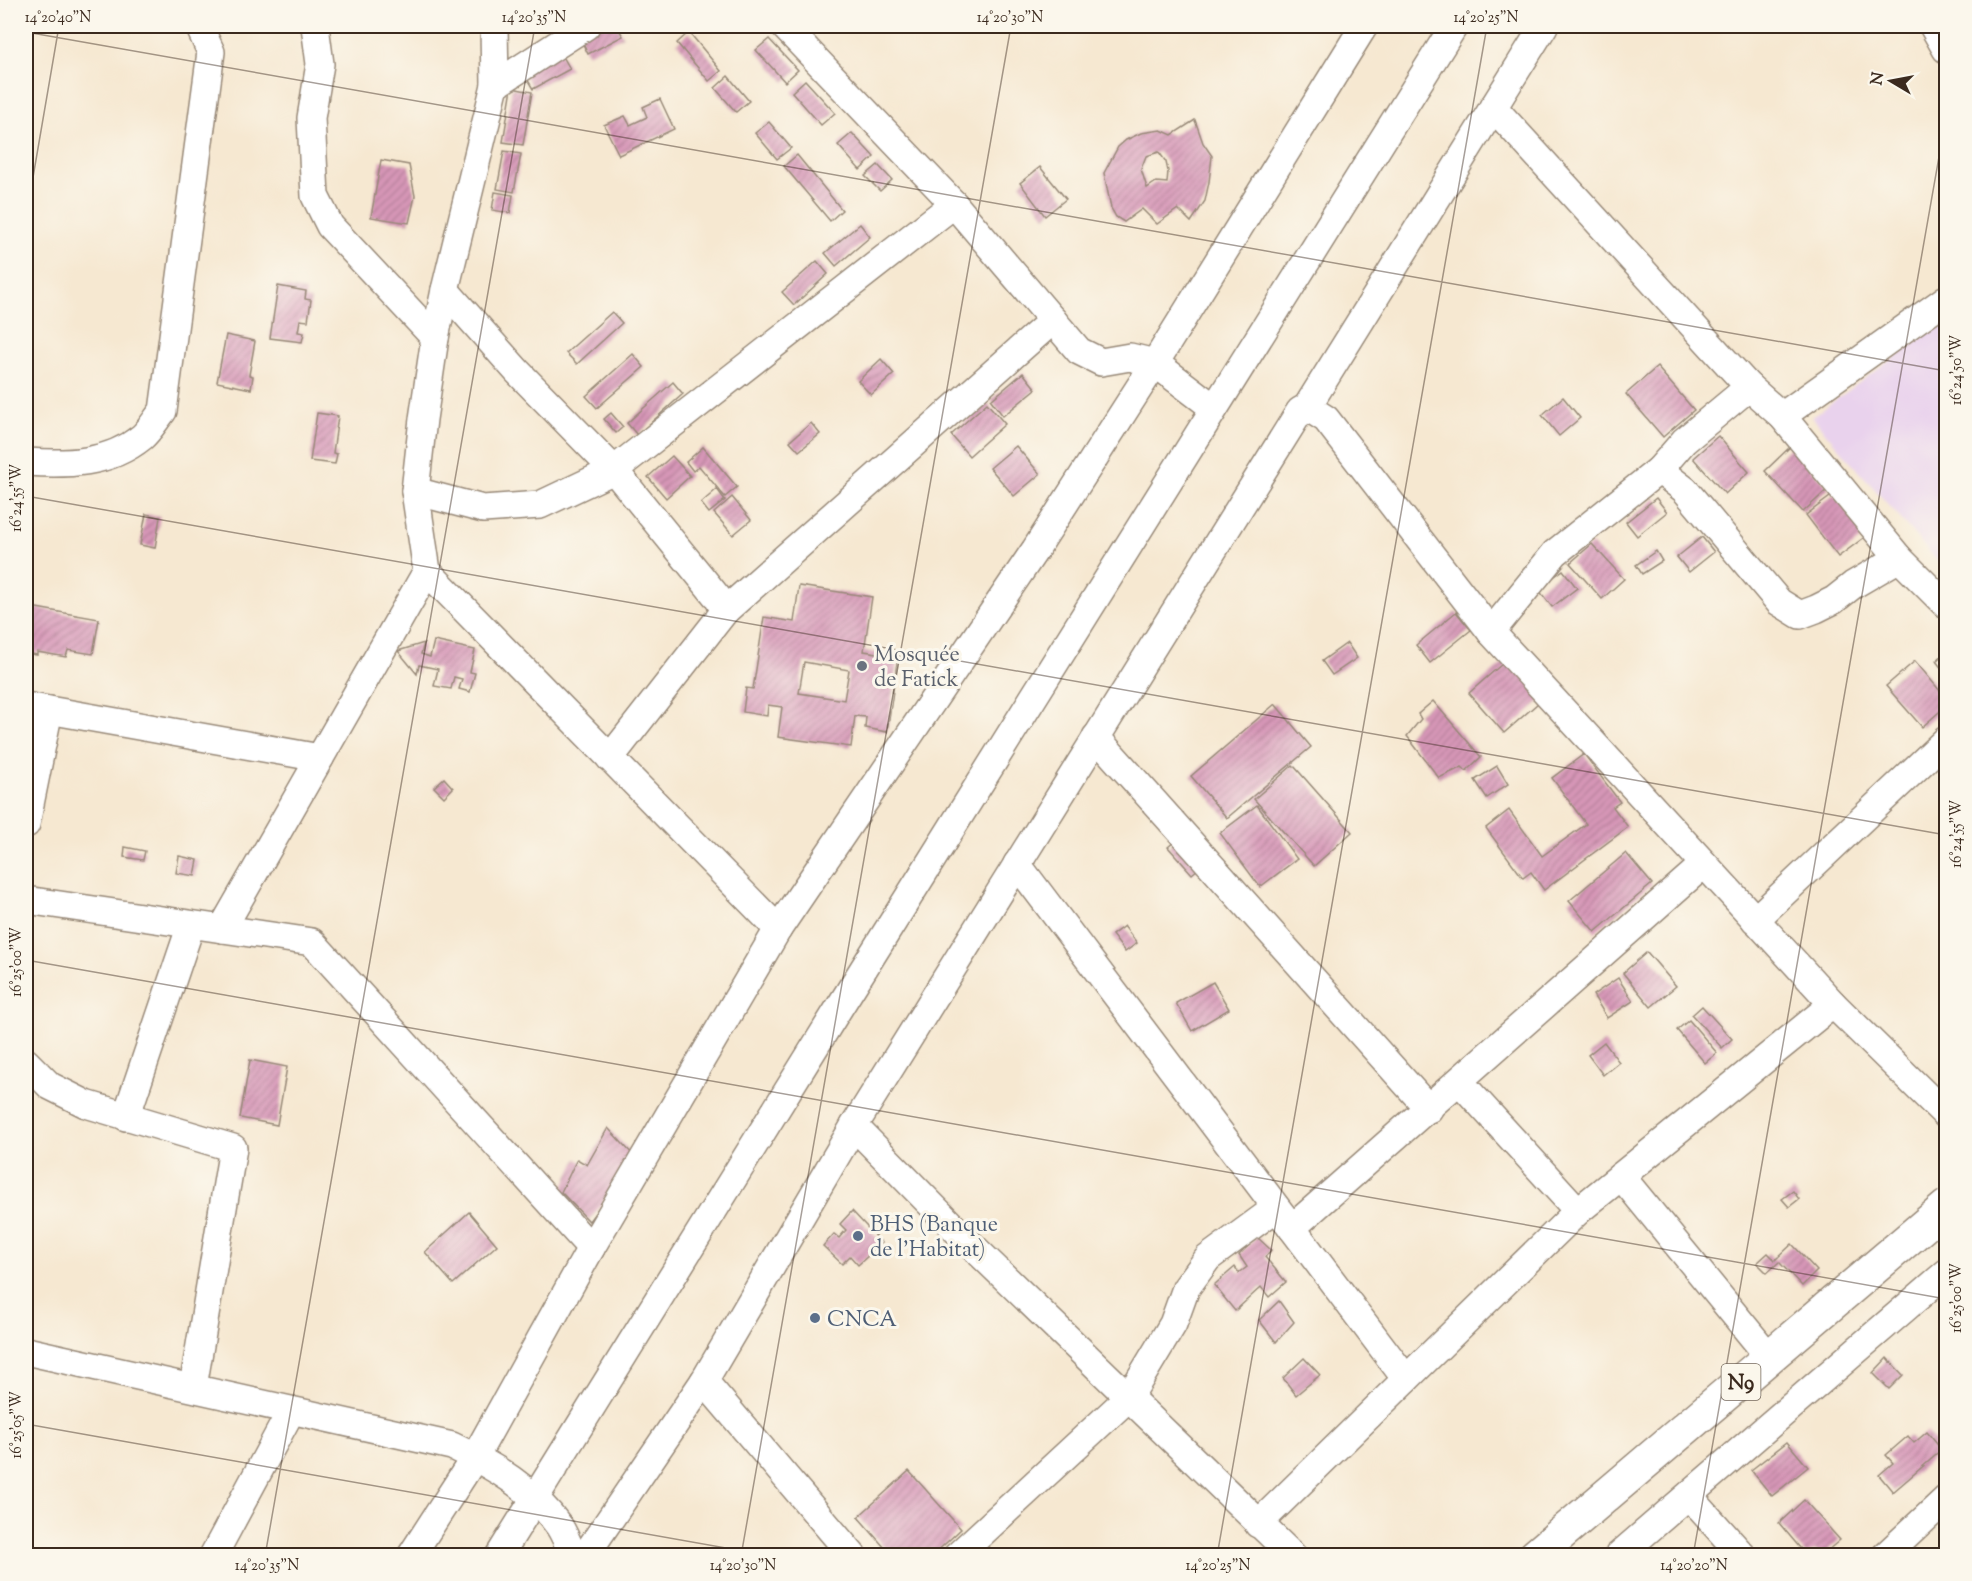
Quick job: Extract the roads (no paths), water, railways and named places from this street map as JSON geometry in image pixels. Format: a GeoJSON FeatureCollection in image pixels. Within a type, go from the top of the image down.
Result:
{"type":"FeatureCollection","features":[{"type":"Feature","properties":{"kind":"main road","name":"N9"},"geometry":{"type":"LineString","coordinates":[[1535,1556],[1945,1213]]}},
{"type":"Feature","properties":{"kind":"street"},"geometry":{"type":"LineString","coordinates":[[26,462],[67,464],[108,458],[143,436],[163,411],[211,52],[199,26]]}},
{"type":"Feature","properties":{"kind":"street"},"geometry":{"type":"LineString","coordinates":[[315,26],[320,64],[311,118],[315,196],[330,226],[435,338]]}},
{"type":"Feature","properties":{"kind":"street"},"geometry":{"type":"LineString","coordinates":[[495,26],[495,86],[435,338],[414,492],[426,571],[778,929]]}},
{"type":"Feature","properties":{"kind":"street"},"geometry":{"type":"LineString","coordinates":[[495,86],[586,26]]}},
{"type":"Feature","properties":{"kind":"street"},"geometry":{"type":"LineString","coordinates":[[784,26],[954,204],[1079,351],[1101,362],[1130,357],[1155,363],[1214,408]]}},
{"type":"Feature","properties":{"kind":"street"},"geometry":{"type":"LineString","coordinates":[[411,1556],[475,1457],[591,1248],[778,929],[1035,550],[1155,363],[1364,26]]}},
{"type":"Feature","properties":{"kind":"street"},"geometry":{"type":"LineString","coordinates":[[499,1556],[661,1293],[1454,26]]}},
{"type":"Feature","properties":{"kind":"street"},"geometry":{"type":"LineString","coordinates":[[585,1556],[704,1381],[854,1126],[1300,411],[1307,407],[1544,26]]}},
{"type":"Feature","properties":{"kind":"street"},"geometry":{"type":"LineString","coordinates":[[1933,26],[1947,49]]}},
{"type":"Feature","properties":{"kind":"street"},"geometry":{"type":"LineString","coordinates":[[1493,107],[1749,387],[1782,416],[1899,558],[1947,605]]}},
{"type":"Feature","properties":{"kind":"street"},"geometry":{"type":"LineString","coordinates":[[414,492],[483,509],[540,505],[614,470],[954,204]]}},
{"type":"Feature","properties":{"kind":"street"},"geometry":{"type":"LineString","coordinates":[[445,290],[517,371],[614,470],[718,598],[725,611]]}},
{"type":"Feature","properties":{"kind":"street"},"geometry":{"type":"LineString","coordinates":[[1782,416],[1947,299]]}},
{"type":"Feature","properties":{"kind":"street"},"geometry":{"type":"LineString","coordinates":[[610,758],[725,611],[1053,320]]}},
{"type":"Feature","properties":{"kind":"street"},"geometry":{"type":"LineString","coordinates":[[1491,632],[1555,553],[1659,470],[1684,441],[1749,387]]}},
{"type":"Feature","properties":{"kind":"street"},"geometry":{"type":"LineString","coordinates":[[1307,407],[1326,419],[1491,632],[1833,1004],[1947,1115]]}},
{"type":"Feature","properties":{"kind":"street"},"geometry":{"type":"LineString","coordinates":[[1659,470],[1685,490],[1779,602],[1800,615],[1834,600],[1853,585],[1899,558]]}},
{"type":"Feature","properties":{"kind":"street"},"geometry":{"type":"LineString","coordinates":[[222,929],[426,571]]}},
{"type":"Feature","properties":{"kind":"street"},"geometry":{"type":"LineString","coordinates":[[26,824],[37,708],[320,758]]}},
{"type":"Feature","properties":{"kind":"street"},"geometry":{"type":"LineString","coordinates":[[1096,737],[1429,1108]]}},
{"type":"Feature","properties":{"kind":"street"},"geometry":{"type":"LineString","coordinates":[[1755,920],[1945,744]]}},
{"type":"Feature","properties":{"kind":"street"},"geometry":{"type":"LineString","coordinates":[[1017,864],[1406,1379]]}},
{"type":"Feature","properties":{"kind":"street"},"geometry":{"type":"LineString","coordinates":[[957,1556],[1129,1397],[1173,1324],[1186,1288],[1208,1258],[1284,1218],[1429,1108],[1703,865]]}},
{"type":"Feature","properties":{"kind":"street"},"geometry":{"type":"LineString","coordinates":[[26,900],[312,942],[591,1248]]}},
{"type":"Feature","properties":{"kind":"street"},"geometry":{"type":"LineString","coordinates":[[126,1117],[191,925]]}},
{"type":"Feature","properties":{"kind":"street"},"geometry":{"type":"LineString","coordinates":[[1258,1524],[1578,1211],[1833,1004]]}},
{"type":"Feature","properties":{"kind":"street"},"geometry":{"type":"LineString","coordinates":[[26,1062],[50,1086],[86,1104],[233,1148],[193,1387]]}},
{"type":"Feature","properties":{"kind":"street"},"geometry":{"type":"LineString","coordinates":[[1460,1082],[1578,1211]]}},
{"type":"Feature","properties":{"kind":"street"},"geometry":{"type":"LineString","coordinates":[[854,1126],[964,1239],[1293,1556]]}},
{"type":"Feature","properties":{"kind":"street"},"geometry":{"type":"LineString","coordinates":[[1621,1176],[1770,1358]]}},
{"type":"Feature","properties":{"kind":"street"},"geometry":{"type":"LineString","coordinates":[[1618,1556],[1947,1274]]}},
{"type":"Feature","properties":{"kind":"street"},"geometry":{"type":"LineString","coordinates":[[26,1351],[453,1446],[496,1469],[536,1498],[561,1528],[573,1556]]}},
{"type":"Feature","properties":{"kind":"street"},"geometry":{"type":"LineString","coordinates":[[704,1381],[853,1556]]}},
{"type":"Feature","properties":{"kind":"street"},"geometry":{"type":"LineString","coordinates":[[213,1556],[291,1411]]}},
{"type":"Feature","properties":{"kind":"street"},"geometry":{"type":"LineString","coordinates":[[1689,1496],[1743,1556]]}},
{"type":"Feature","properties":{"kind":"street"},"geometry":{"type":"LineString","coordinates":[[1885,1556],[1947,1499]]}},
{"type":"Feature","properties":{"kind":"place","name":"Mosquée de Fatick"},"geometry":{"type":"Point","coordinates":[862,666]}},
{"type":"Feature","properties":{"kind":"place","name":"BHS (Banque de l'Habitat)"},"geometry":{"type":"Point","coordinates":[858,1236]}},
{"type":"Feature","properties":{"kind":"place","name":"CNCA"},"geometry":{"type":"Point","coordinates":[815,1318]}}]}
